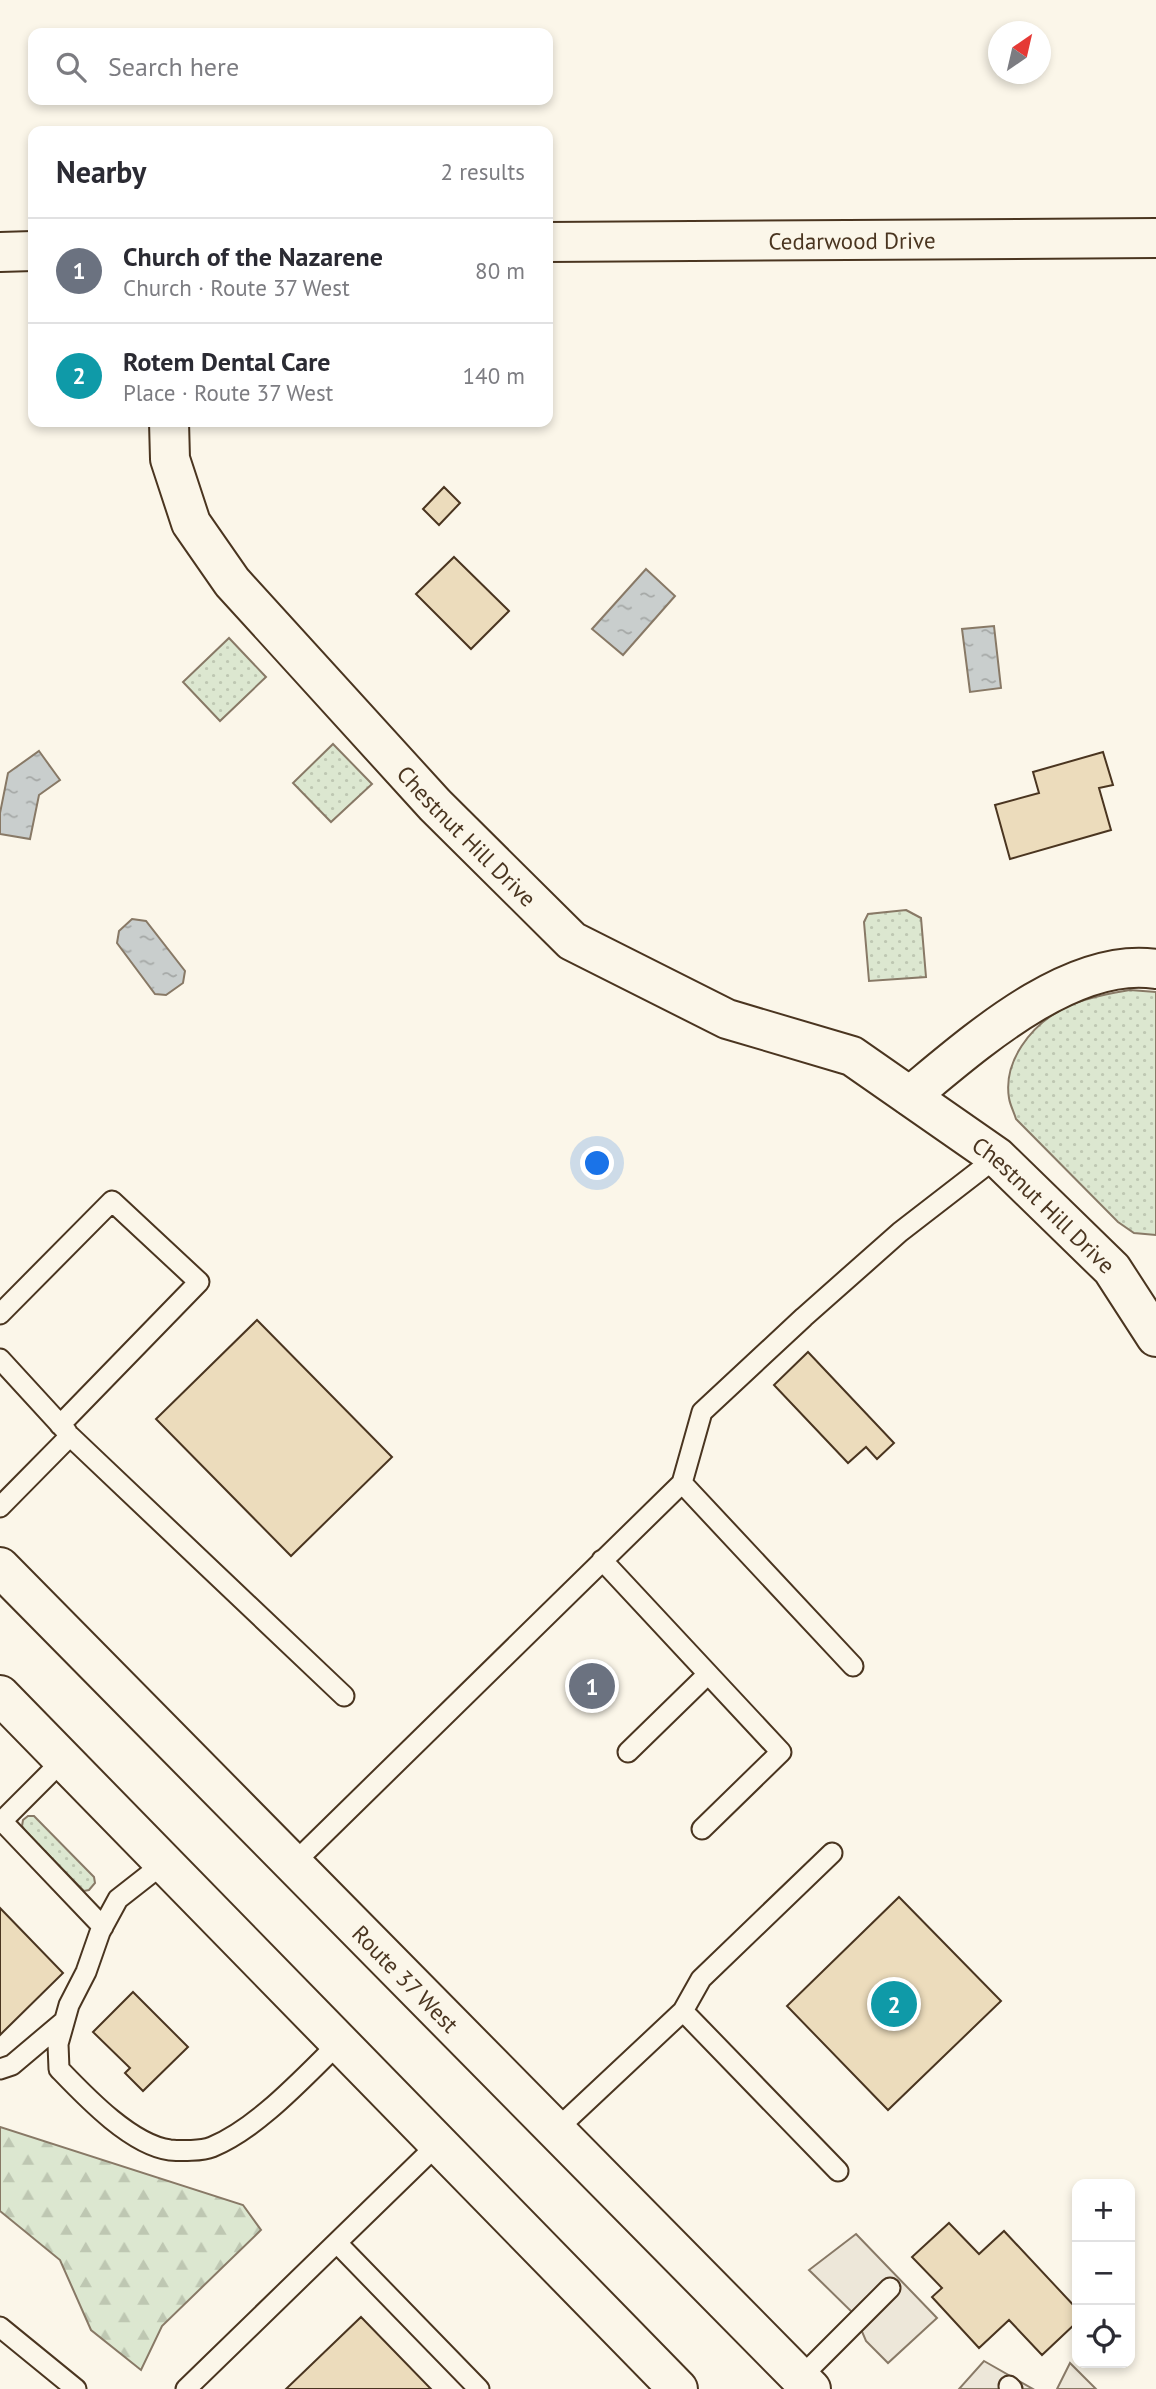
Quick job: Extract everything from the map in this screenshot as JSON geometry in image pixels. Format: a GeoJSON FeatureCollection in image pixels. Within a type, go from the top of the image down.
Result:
{"type":"FeatureCollection","features":[{"type":"Feature","properties":{"kind":"main road","name":"Cedarwood Drive"},"geometry":{"type":"LineString","coordinates":[[553,242],[1156,238]]}},
{"type":"Feature","properties":{"kind":"main road"},"geometry":{"type":"LineString","coordinates":[[0,252],[28,251]]}},
{"type":"Feature","properties":{"kind":"main road","name":"Chestnut Hill Drive"},"geometry":{"type":"LineString","coordinates":[[169,427],[170,459],[191,523],[232,582],[435,805],[572,941],[727,1019],[852,1056],[997,1157],[1112,1269],[1156,1337]]}},
{"type":"Feature","properties":{"kind":"main road"},"geometry":{"type":"LineString","coordinates":[[910,1096],[988,1032],[1042,998],[1094,974],[1144,968],[1156,970]]}},
{"type":"Feature","properties":{"kind":"main road","name":"Route 37 West"},"geometry":{"type":"LineString","coordinates":[[0,1567],[806,2383]]}},
{"type":"Feature","properties":{"kind":"main road"},"geometry":{"type":"LineString","coordinates":[[0,1695],[678,2389]]}},
{"type":"Feature","properties":{"kind":"lane"},"geometry":{"type":"LineString","coordinates":[[293,1864],[682,1483],[702,1412],[900,1232],[997,1157]]}},
{"type":"Feature","properties":{"kind":"lane"},"geometry":{"type":"LineString","coordinates":[[0,1314],[112,1201],[199,1282],[65,1430],[0,1507]]}},
{"type":"Feature","properties":{"kind":"lane"},"geometry":{"type":"LineString","coordinates":[[0,1359],[65,1430],[344,1696]]}},
{"type":"Feature","properties":{"kind":"lane"},"geometry":{"type":"LineString","coordinates":[[682,1483],[853,1666]]}},
{"type":"Feature","properties":{"kind":"lane"},"geometry":{"type":"LineString","coordinates":[[602,1560],[782,1752],[702,1829]]}},
{"type":"Feature","properties":{"kind":"lane"},"geometry":{"type":"LineString","coordinates":[[628,1752],[708,1674]]}},
{"type":"Feature","properties":{"kind":"lane"},"geometry":{"type":"LineString","coordinates":[[63,1760],[1,1821],[103,1927]]}},
{"type":"Feature","properties":{"kind":"lane"},"geometry":{"type":"LineString","coordinates":[[556,2130],[683,2011],[701,1979],[832,1853]]}},
{"type":"Feature","properties":{"kind":"lane"},"geometry":{"type":"LineString","coordinates":[[164,1863],[118,1899],[69,2005],[58,2043],[59,2069],[101,2112],[139,2138],[168,2150],[210,2148],[240,2130],[282,2098],[340,2042]]}},
{"type":"Feature","properties":{"kind":"lane"},"geometry":{"type":"LineString","coordinates":[[683,2011],[838,2171]]}},
{"type":"Feature","properties":{"kind":"lane"},"geometry":{"type":"LineString","coordinates":[[0,2069],[12,2065],[64,2022]]}},
{"type":"Feature","properties":{"kind":"lane"},"geometry":{"type":"LineString","coordinates":[[193,2387],[438,2144]]}},
{"type":"Feature","properties":{"kind":"lane"},"geometry":{"type":"LineString","coordinates":[[337,2243],[479,2389]]}},
{"type":"Feature","properties":{"kind":"lane"},"geometry":{"type":"LineString","coordinates":[[806,2383],[890,2288]]}},
{"type":"Feature","properties":{"kind":"lane"},"geometry":{"type":"LineString","coordinates":[[0,2327],[76,2389]]}},
{"type":"Feature","properties":{"kind":"green space"},"geometry":{"type":"Polygon","coordinates":[[[229,638],[266,677],[220,721],[183,682],[229,638]]]}},
{"type":"Feature","properties":{"kind":"green space"},"geometry":{"type":"Polygon","coordinates":[[[333,744],[372,784],[331,822],[293,783],[333,744]]]}},
{"type":"Feature","properties":{"kind":"green space"},"geometry":{"type":"Polygon","coordinates":[[[906,910],[921,918],[926,977],[869,981],[864,922],[868,914],[906,910]]]}},
{"type":"Feature","properties":{"kind":"green space"},"geometry":{"type":"Polygon","coordinates":[[[1130,990],[1156,992],[1156,1235],[1134,1233],[1118,1222],[1016,1119],[1009,1098],[1008,1084],[1015,1058],[1040,1025],[1062,1009],[1078,1002],[1130,990]]]}},
{"type":"Feature","properties":{"kind":"green space"},"geometry":{"type":"Polygon","coordinates":[[[34,1816],[94,1877],[95,1883],[89,1890],[84,1891],[26,1832],[22,1826],[23,1820],[34,1816]]]}},
{"type":"Feature","properties":{"kind":"green space"},"geometry":{"type":"Polygon","coordinates":[[[0,2127],[243,2205],[261,2230],[162,2326],[141,2370],[91,2330],[60,2260],[0,2211],[0,2127]]]}},
{"type":"Feature","properties":{"kind":"shaded area"},"geometry":{"type":"Polygon","coordinates":[[[856,2234],[937,2318],[888,2363],[866,2341],[855,2315],[809,2270],[856,2234]]]}},
{"type":"Feature","properties":{"kind":"shaded area"},"geometry":{"type":"Polygon","coordinates":[[[984,2361],[1033,2389],[959,2389],[984,2361]]]}},
{"type":"Feature","properties":{"kind":"shaded area"},"geometry":{"type":"Polygon","coordinates":[[[1070,2363],[1072,2368],[1096,2389],[1057,2389],[1070,2363]]]}},
{"type":"Feature","properties":{"kind":"water"},"geometry":{"type":"Polygon","coordinates":[[[646,569],[675,596],[623,655],[592,629],[646,569]]]}},
{"type":"Feature","properties":{"kind":"water"},"geometry":{"type":"Polygon","coordinates":[[[994,626],[1001,688],[970,692],[962,629],[994,626]]]}},
{"type":"Feature","properties":{"kind":"water"},"geometry":{"type":"Polygon","coordinates":[[[39,751],[60,780],[39,795],[30,839],[0,834],[0,813],[8,773],[39,751]]]}},
{"type":"Feature","properties":{"kind":"water"},"geometry":{"type":"Polygon","coordinates":[[[132,919],[146,921],[185,971],[183,983],[166,995],[155,994],[117,943],[119,931],[132,919]]]}},
{"type":"Feature","properties":{"kind":"building"},"geometry":{"type":"Polygon","coordinates":[[[444,487],[460,503],[439,525],[423,509],[444,487]]]}},
{"type":"Feature","properties":{"kind":"building"},"geometry":{"type":"Polygon","coordinates":[[[454,557],[509,611],[471,649],[416,594],[454,557]]]}},
{"type":"Feature","properties":{"kind":"building"},"geometry":{"type":"Polygon","coordinates":[[[1103,752],[1113,785],[1099,788],[1111,830],[1010,859],[995,805],[1039,793],[1033,772],[1103,752]]]}},
{"type":"Feature","properties":{"kind":"building"},"geometry":{"type":"Polygon","coordinates":[[[257,1320],[392,1457],[291,1556],[156,1419],[257,1320]]]}},
{"type":"Feature","properties":{"kind":"building"},"geometry":{"type":"Polygon","coordinates":[[[808,1352],[894,1443],[877,1459],[866,1447],[848,1463],[774,1385],[808,1352]]]}},
{"type":"Feature","properties":{"kind":"building"},"geometry":{"type":"Polygon","coordinates":[[[899,1897],[1001,2001],[888,2110],[787,2006],[899,1897]]]}},
{"type":"Feature","properties":{"kind":"building"},"geometry":{"type":"Polygon","coordinates":[[[0,1908],[63,1973],[0,2035],[0,1908]]]}},
{"type":"Feature","properties":{"kind":"building"},"geometry":{"type":"Polygon","coordinates":[[[133,1992],[188,2047],[143,2091],[125,2073],[130,2068],[93,2032],[133,1992]]]}},
{"type":"Feature","properties":{"kind":"building"},"geometry":{"type":"Polygon","coordinates":[[[949,2223],[979,2254],[1004,2231],[1072,2304],[1072,2327],[1042,2355],[1009,2320],[979,2348],[932,2297],[942,2288],[912,2257],[949,2223]]]}},
{"type":"Feature","properties":{"kind":"building"},"geometry":{"type":"Polygon","coordinates":[[[361,2317],[431,2389],[286,2389],[361,2317]]]}},
{"type":"Feature","properties":{"kind":"place","name":"Church of the Nazarene"},"geometry":{"type":"Point","coordinates":[592,1686]}},
{"type":"Feature","properties":{"kind":"place","name":"Rotem Dental Care"},"geometry":{"type":"Point","coordinates":[894,2004]}}]}
